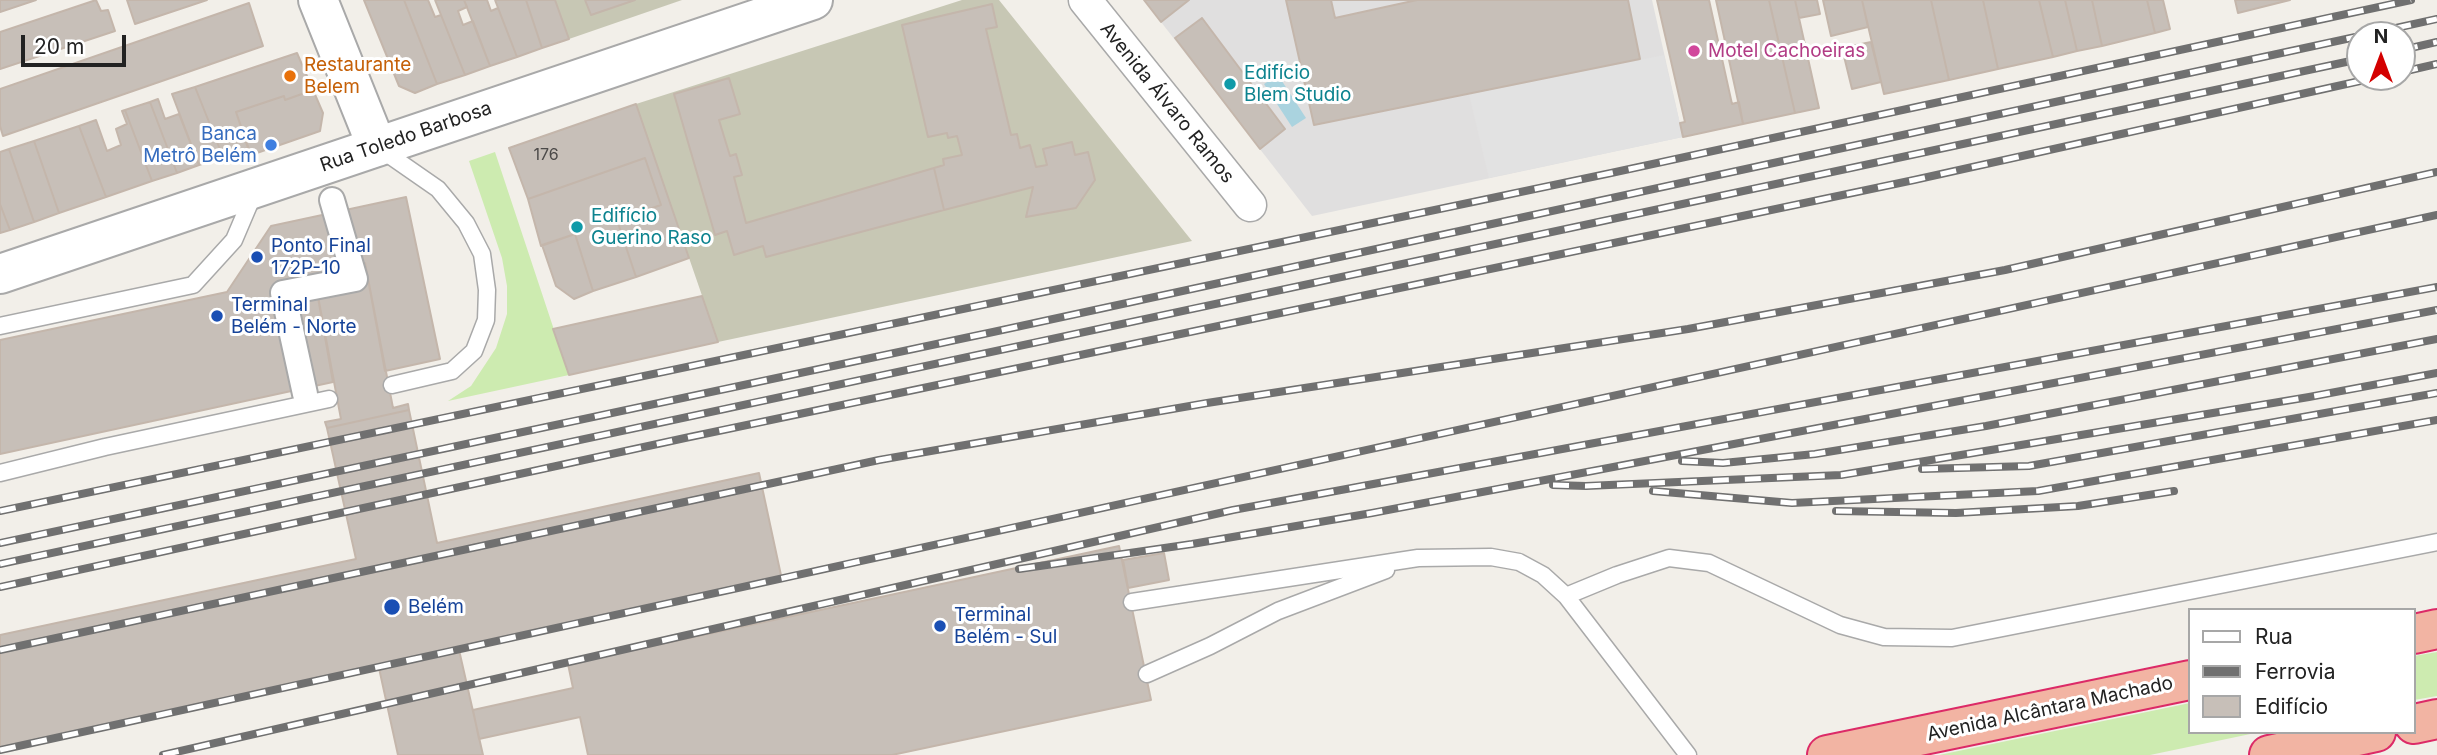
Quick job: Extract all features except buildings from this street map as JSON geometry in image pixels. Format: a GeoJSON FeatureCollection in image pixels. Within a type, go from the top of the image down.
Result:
{"type":"FeatureCollection","features":[{"type":"Feature","properties":{"kind":"highway"},"geometry":{"type":"LineString","coordinates":[[2416,634],[2437,629]]}},
{"type":"Feature","properties":{"kind":"highway","name":"Avenida Alcântara Machado"},"geometry":{"type":"LineString","coordinates":[[1827,755],[2188,680]]}},
{"type":"Feature","properties":{"kind":"highway"},"geometry":{"type":"LineString","coordinates":[[2416,724],[2437,719]]}},
{"type":"Feature","properties":{"kind":"highway"},"geometry":{"type":"LineString","coordinates":[[2269,755],[2367,734]]}},
{"type":"Feature","properties":{"kind":"street"},"geometry":{"type":"LineString","coordinates":[[318,0],[377,146]]}},
{"type":"Feature","properties":{"kind":"street","name":"Rua Toledo Barbosa"},"geometry":{"type":"LineString","coordinates":[[0,274],[813,0]]}},
{"type":"Feature","properties":{"kind":"street","name":"Avenida Álvaro Ramos"},"geometry":{"type":"LineString","coordinates":[[1085,0],[1250,205]]}},
{"type":"Feature","properties":{"kind":"street"},"geometry":{"type":"LineString","coordinates":[[317,397],[283,293],[355,279],[332,200]]}},
{"type":"Feature","properties":{"kind":"lane"},"geometry":{"type":"LineString","coordinates":[[377,146],[438,190],[466,223],[482,254],[487,290],[486,320],[474,351],[452,371],[392,385]]}},
{"type":"Feature","properties":{"kind":"lane"},"geometry":{"type":"LineString","coordinates":[[0,326],[193,285],[234,240],[256,188]]}},
{"type":"Feature","properties":{"kind":"lane"},"geometry":{"type":"LineString","coordinates":[[0,473],[317,397]]}},
{"type":"Feature","properties":{"kind":"lane"},"geometry":{"type":"LineString","coordinates":[[1566,596],[1669,558],[1709,563],[1840,625],[1884,637],[1952,638],[2437,542]]}},
{"type":"Feature","properties":{"kind":"lane"},"geometry":{"type":"LineString","coordinates":[[1132,602],[1418,558],[1491,557],[1519,562],[1543,575],[1566,596],[1688,755]]}},
{"type":"Feature","properties":{"kind":"lane"},"geometry":{"type":"LineString","coordinates":[[1147,674],[1278,611],[1418,558]]}},
{"type":"Feature","properties":{"kind":"shaded area"},"geometry":{"type":"Polygon","coordinates":[[[555,0],[682,0],[569,39],[555,0]]]}},
{"type":"Feature","properties":{"kind":"shaded area"},"geometry":{"type":"Polygon","coordinates":[[[962,0],[999,0],[1192,241],[718,342],[636,104],[962,0]]]}},
{"type":"Feature","properties":{"kind":"shaded area"},"geometry":{"type":"Polygon","coordinates":[[[1189,0],[1652,0],[1683,137],[1312,216],[1161,22],[1189,0]]]}},
{"type":"Feature","properties":{"kind":"shaded area"},"geometry":{"type":"Polygon","coordinates":[[[1664,55],[1683,137],[1489,178],[1469,94],[1664,55]]]}},
{"type":"Feature","properties":{"kind":"green space"},"geometry":{"type":"Polygon","coordinates":[[[495,152],[569,375],[448,401],[471,386],[496,348],[507,314],[507,286],[502,258],[469,161],[495,152]]]}},
{"type":"Feature","properties":{"kind":"green space"},"geometry":{"type":"Polygon","coordinates":[[[2437,652],[2437,696],[2416,700],[2416,656],[2437,652]]]}},
{"type":"Feature","properties":{"kind":"green space"},"geometry":{"type":"Polygon","coordinates":[[[2188,703],[2188,734],[2250,734],[2150,755],[1939,755],[2188,703]]]}},
{"type":"Feature","properties":{"kind":"water"},"geometry":{"type":"Polygon","coordinates":[[[1278,75],[1306,118],[1292,127],[1264,84],[1278,75]]]}},
{"type":"Feature","properties":{"kind":"railway"},"geometry":{"type":"LineString","coordinates":[[0,511],[1611,173],[2411,0]]}},
{"type":"Feature","properties":{"kind":"railway"},"geometry":{"type":"LineString","coordinates":[[2416,24],[2437,19]]}},
{"type":"Feature","properties":{"kind":"railway"},"geometry":{"type":"LineString","coordinates":[[0,543],[993,332],[2346,39]]}},
{"type":"Feature","properties":{"kind":"railway"},"geometry":{"type":"LineString","coordinates":[[2416,47],[2437,42]]}},
{"type":"Feature","properties":{"kind":"railway"},"geometry":{"type":"LineString","coordinates":[[0,564],[2346,62]]}},
{"type":"Feature","properties":{"kind":"railway"},"geometry":{"type":"LineString","coordinates":[[2416,69],[2437,64]]}},
{"type":"Feature","properties":{"kind":"railway"},"geometry":{"type":"LineString","coordinates":[[0,587],[685,438],[1914,180],[2346,84]]}},
{"type":"Feature","properties":{"kind":"railway"},"geometry":{"type":"LineString","coordinates":[[0,650],[879,460],[1207,403],[1688,329],[2005,270],[2437,172]]}},
{"type":"Feature","properties":{"kind":"railway"},"geometry":{"type":"LineString","coordinates":[[0,750],[2437,215]]}},
{"type":"Feature","properties":{"kind":"railway"},"geometry":{"type":"LineString","coordinates":[[163,755],[1233,510],[2437,287]]}},
{"type":"Feature","properties":{"kind":"railway"},"geometry":{"type":"LineString","coordinates":[[1019,569],[1192,544],[1372,513],[2437,310]]}},
{"type":"Feature","properties":{"kind":"railway"},"geometry":{"type":"LineString","coordinates":[[1682,461],[1723,463],[1815,454],[1986,426],[2437,339]]}},
{"type":"Feature","properties":{"kind":"railway"},"geometry":{"type":"LineString","coordinates":[[1553,485],[1586,486],[1841,475],[2437,373]]}},
{"type":"Feature","properties":{"kind":"railway"},"geometry":{"type":"LineString","coordinates":[[1922,469],[2029,466],[2437,393]]}},
{"type":"Feature","properties":{"kind":"railway"},"geometry":{"type":"LineString","coordinates":[[1653,491],[1792,503],[2038,491],[2437,420]]}},
{"type":"Feature","properties":{"kind":"railway"},"geometry":{"type":"LineString","coordinates":[[1836,511],[1956,513],[2078,506],[2174,491]]}},
{"type":"Feature","properties":{"kind":"place","name":"Motel Cachoeiras"},"geometry":{"type":"Point","coordinates":[1694,51]}},
{"type":"Feature","properties":{"kind":"place","name":"Restaurante Belem"},"geometry":{"type":"Point","coordinates":[290,76]}},
{"type":"Feature","properties":{"kind":"place","name":"Edifício Blem Studio"},"geometry":{"type":"Point","coordinates":[1230,84]}},
{"type":"Feature","properties":{"kind":"place","name":"Banca Metrô Belém"},"geometry":{"type":"Point","coordinates":[271,145]}},
{"type":"Feature","properties":{"kind":"place","name":"Edifício Guerino Raso"},"geometry":{"type":"Point","coordinates":[577,227]}},
{"type":"Feature","properties":{"kind":"place","name":"Ponto Final 172P-10"},"geometry":{"type":"Point","coordinates":[257,257]}},
{"type":"Feature","properties":{"kind":"place","name":"Terminal Belém - Norte"},"geometry":{"type":"Point","coordinates":[217,316]}},
{"type":"Feature","properties":{"kind":"place","name":"Belém"},"geometry":{"type":"Point","coordinates":[392,607]}},
{"type":"Feature","properties":{"kind":"place","name":"Terminal Belém - Sul"},"geometry":{"type":"Point","coordinates":[940,626]}}]}
